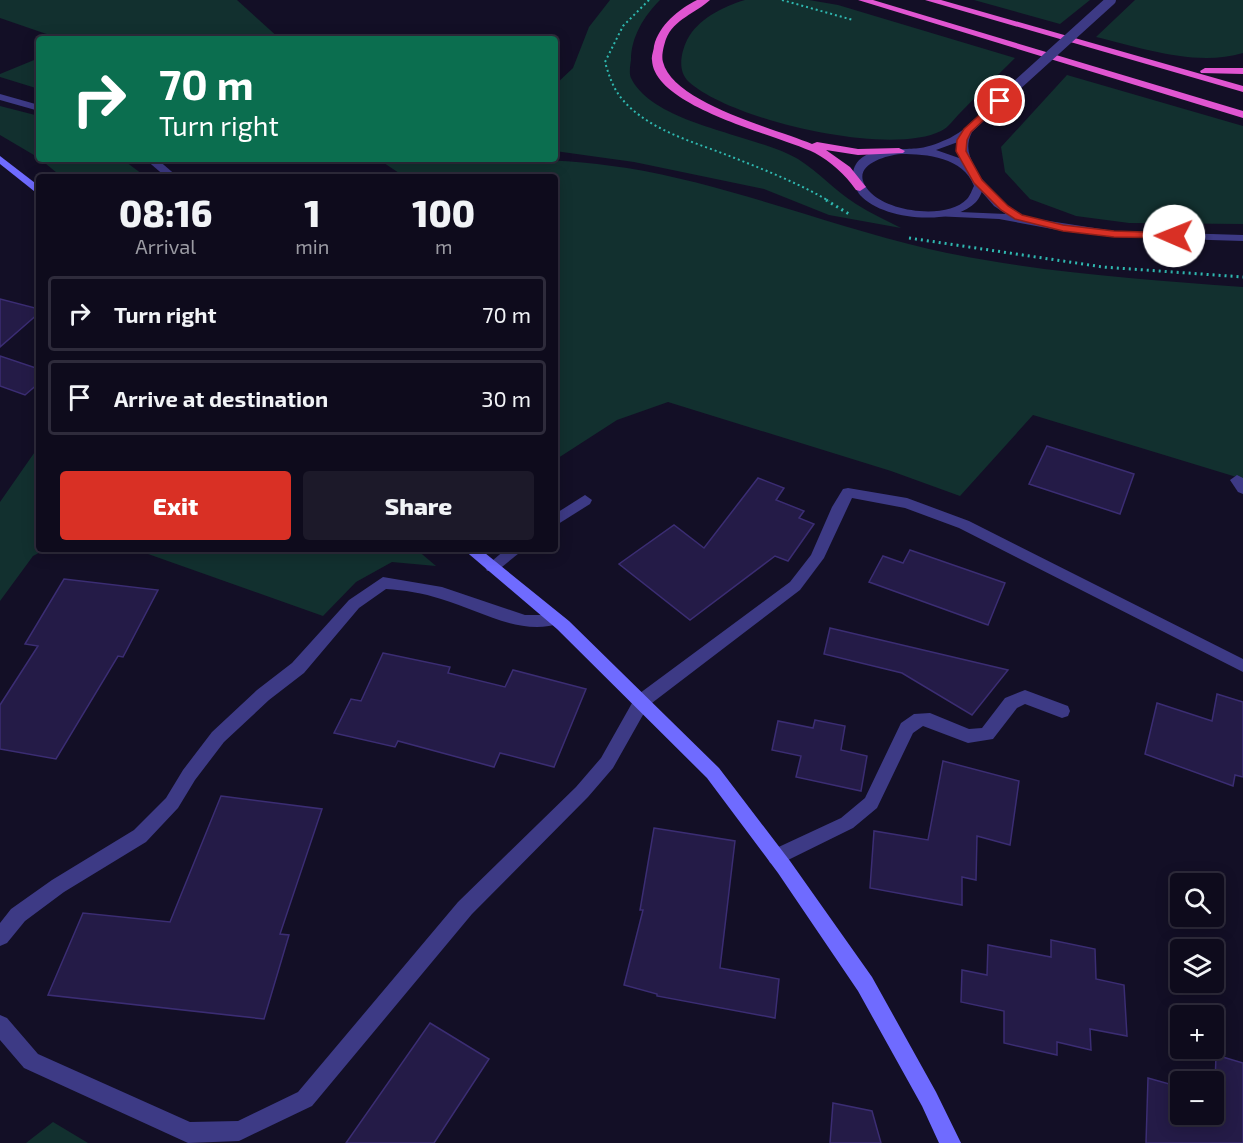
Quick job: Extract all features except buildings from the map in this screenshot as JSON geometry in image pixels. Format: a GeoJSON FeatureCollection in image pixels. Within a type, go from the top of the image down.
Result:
{"type":"FeatureCollection","features":[{"type":"Feature","properties":{"kind":"highway"},"geometry":{"type":"LineString","coordinates":[[705,0],[688,5],[665,32],[659,43],[657,65],[662,75],[684,96],[702,106],[781,135],[832,159],[846,169],[860,187]]}},
{"type":"Feature","properties":{"kind":"highway"},"geometry":{"type":"LineString","coordinates":[[863,0],[1243,115]]}},
{"type":"Feature","properties":{"kind":"highway"},"geometry":{"type":"LineString","coordinates":[[930,0],[1243,89]]}},
{"type":"Feature","properties":{"kind":"highway"},"geometry":{"type":"LineString","coordinates":[[1164,67],[1243,72]]}},
{"type":"Feature","properties":{"kind":"highway"},"geometry":{"type":"LineString","coordinates":[[781,135],[837,149],[869,152],[904,150]]}},
{"type":"Feature","properties":{"kind":"main road"},"geometry":{"type":"LineString","coordinates":[[0,159],[36,189]]}},
{"type":"Feature","properties":{"kind":"main road"},"geometry":{"type":"LineString","coordinates":[[474,552],[556,619],[642,700],[713,773],[776,857],[865,984],[929,1099],[950,1143]]}},
{"type":"Feature","properties":{"kind":"street"},"geometry":{"type":"LineString","coordinates":[[1111,0],[957,139],[941,146],[883,153],[865,163],[859,171],[860,187],[874,201],[908,213],[981,214],[1127,235],[1243,238]]}},
{"type":"Feature","properties":{"kind":"street"},"geometry":{"type":"LineString","coordinates":[[0,97],[36,107]]}},
{"type":"Feature","properties":{"kind":"street"},"geometry":{"type":"LineString","coordinates":[[937,214],[954,211],[973,201],[978,192],[974,176],[961,151],[962,140],[968,130]]}},
{"type":"Feature","properties":{"kind":"street"},"geometry":{"type":"LineString","coordinates":[[904,150],[945,156],[974,176],[1004,208],[1018,217],[1037,223]]}},
{"type":"Feature","properties":{"kind":"street"},"geometry":{"type":"LineString","coordinates":[[154,162],[169,174]]}},
{"type":"Feature","properties":{"kind":"street"},"geometry":{"type":"LineString","coordinates":[[0,1025],[32,1061],[189,1133],[239,1131],[305,1099],[465,908],[595,778],[607,763],[642,700],[795,586],[817,558],[839,507],[848,493],[872,494],[941,515],[1004,543],[1069,579],[1243,666]]}},
{"type":"Feature","properties":{"kind":"street"},"geometry":{"type":"LineString","coordinates":[[558,519],[585,500]]}},
{"type":"Feature","properties":{"kind":"street"},"geometry":{"type":"LineString","coordinates":[[492,567],[513,552]]}},
{"type":"Feature","properties":{"kind":"street"},"geometry":{"type":"LineString","coordinates":[[0,938],[18,915],[58,885],[140,836],[172,803],[189,775],[218,737],[263,695],[298,668],[354,604],[383,583],[442,593],[525,621],[556,619]]}},
{"type":"Feature","properties":{"kind":"street"},"geometry":{"type":"LineString","coordinates":[[776,857],[846,823],[872,803],[907,728],[920,719],[930,720],[968,736],[987,734],[1011,703],[1025,697],[1062,711]]}},
{"type":"Feature","properties":{"kind":"green space"},"geometry":{"type":"Polygon","coordinates":[[[0,0],[237,0],[277,36],[52,36],[0,18],[0,0]]]}},
{"type":"Feature","properties":{"kind":"green space"},"geometry":{"type":"Polygon","coordinates":[[[610,0],[660,0],[640,27],[633,43],[630,76],[643,94],[661,107],[683,118],[757,142],[798,159],[856,204],[901,228],[829,215],[764,189],[634,162],[558,151],[558,82],[573,68],[589,27],[610,0]]]}},
{"type":"Feature","properties":{"kind":"green space"},"geometry":{"type":"Polygon","coordinates":[[[745,0],[809,0],[838,5],[1015,58],[941,131],[917,138],[886,140],[849,137],[811,130],[773,121],[739,109],[710,96],[685,78],[682,67],[683,51],[687,40],[697,26],[728,6],[745,0]]]}},
{"type":"Feature","properties":{"kind":"green space"},"geometry":{"type":"Polygon","coordinates":[[[974,0],[1090,0],[1060,24],[974,0]]]}},
{"type":"Feature","properties":{"kind":"green space"},"geometry":{"type":"Polygon","coordinates":[[[1135,0],[1243,0],[1243,53],[1225,57],[1188,57],[1150,51],[1096,37],[1135,0]]]}},
{"type":"Feature","properties":{"kind":"green space"},"geometry":{"type":"Polygon","coordinates":[[[36,59],[36,88],[0,77],[0,74],[36,59]]]}},
{"type":"Feature","properties":{"kind":"green space"},"geometry":{"type":"Polygon","coordinates":[[[1067,75],[1243,126],[1243,224],[1129,223],[1076,216],[1030,199],[1005,172],[1001,147],[1067,75]]]}},
{"type":"Feature","properties":{"kind":"green space"},"geometry":{"type":"Polygon","coordinates":[[[0,106],[36,115],[36,156],[0,135],[0,106]]]}},
{"type":"Feature","properties":{"kind":"green space"},"geometry":{"type":"Polygon","coordinates":[[[558,161],[627,168],[703,184],[853,229],[968,257],[1085,274],[1243,287],[1243,479],[1033,415],[960,496],[891,471],[668,402],[617,420],[558,458],[558,174],[400,174],[382,162],[558,161]]]}},
{"type":"Feature","properties":{"kind":"green space"},"geometry":{"type":"Polygon","coordinates":[[[44,162],[126,162],[142,174],[58,174],[44,162]]]}},
{"type":"Feature","properties":{"kind":"green space"},"geometry":{"type":"Polygon","coordinates":[[[36,450],[36,552],[40,552],[33,556],[0,601],[0,502],[36,450]]]}},
{"type":"Feature","properties":{"kind":"green space"},"geometry":{"type":"Polygon","coordinates":[[[142,552],[420,552],[436,566],[392,562],[356,582],[323,616],[142,552]]]}},
{"type":"Feature","properties":{"kind":"green space"},"geometry":{"type":"Polygon","coordinates":[[[53,1122],[88,1143],[26,1143],[53,1122]]]}},
{"type":"Feature","properties":{"kind":"route"},"geometry":{"type":"LineString","coordinates":[[1000,101],[968,130],[962,140],[961,151],[978,181],[1004,208],[1018,217],[1063,228],[1139,236],[1174,236]]}}]}
